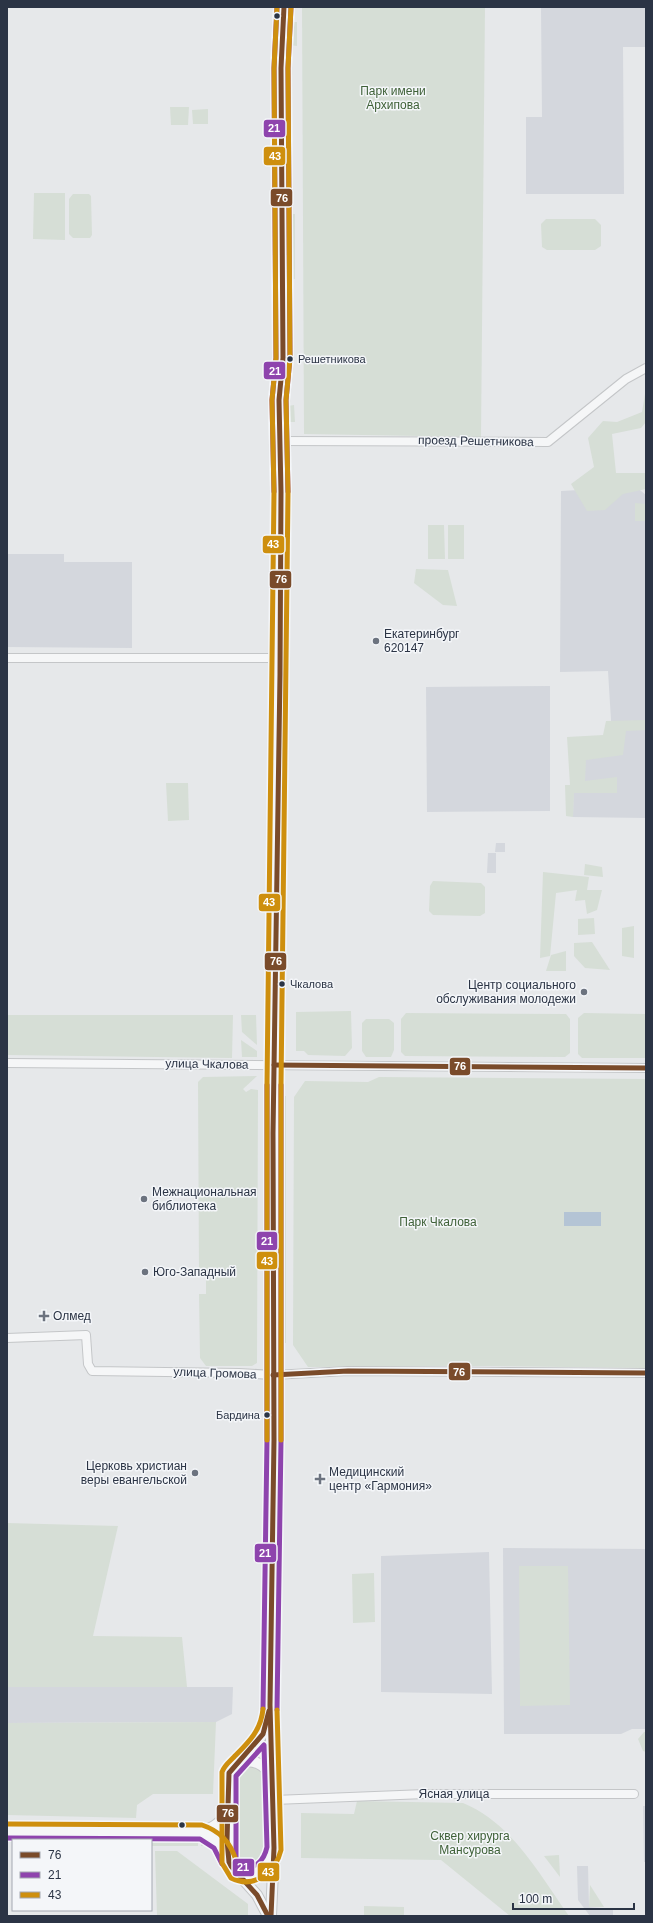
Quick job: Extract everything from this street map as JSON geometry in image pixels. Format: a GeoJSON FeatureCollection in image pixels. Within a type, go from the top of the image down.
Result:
{"type":"FeatureCollection","features":[{"type":"Feature","properties":{"kind":"street"},"geometry":{"type":"LineString","coordinates":[[269,1916],[273,1852],[274,1800],[270,1705],[274,1440],[274,1065],[282,492],[279,400],[283,358],[281,68],[284,7]]}},
{"type":"Feature","properties":{"kind":"street","name":"проезд Решетникова"},"geometry":{"type":"LineString","coordinates":[[280,441],[548,442],[626,379],[646,368]]}},
{"type":"Feature","properties":{"kind":"street"},"geometry":{"type":"LineString","coordinates":[[7,658],[280,658]]}},
{"type":"Feature","properties":{"kind":"street","name":"улица Чкалова"},"geometry":{"type":"LineString","coordinates":[[7,1063],[646,1068]]}},
{"type":"Feature","properties":{"kind":"street","name":"улица Громова"},"geometry":{"type":"LineString","coordinates":[[7,1338],[86,1335],[88,1364],[92,1371],[239,1373],[273,1375],[348,1371],[646,1373]]}},
{"type":"Feature","properties":{"kind":"street"},"geometry":{"type":"LineString","coordinates":[[229,1862],[229,1773],[263,1734],[270,1705]]}},
{"type":"Feature","properties":{"kind":"street"},"geometry":{"type":"LineString","coordinates":[[237,1763],[244,1761],[256,1761],[263,1765],[273,1778]]}},
{"type":"Feature","properties":{"kind":"street","name":"Ясная улица"},"geometry":{"type":"LineString","coordinates":[[274,1800],[425,1794],[634,1794]]}},
{"type":"Feature","properties":{"kind":"street"},"geometry":{"type":"LineString","coordinates":[[201,1832],[216,1826],[221,1822],[228,1804]]}},
{"type":"Feature","properties":{"kind":"street"},"geometry":{"type":"LineString","coordinates":[[7,1831],[201,1832],[214,1837],[224,1847],[229,1862],[236,1873],[257,1895],[269,1916]]}},
{"type":"Feature","properties":{"kind":"street"},"geometry":{"type":"LineString","coordinates":[[236,1873],[244,1875],[258,1873],[271,1860],[273,1852]]}},
{"type":"Feature","properties":{"kind":"shaded area"},"geometry":{"type":"Polygon","coordinates":[[[541,7],[646,7],[646,47],[623,47],[624,194],[526,194],[526,117],[542,117],[541,7]]]}},
{"type":"Feature","properties":{"kind":"shaded area"},"geometry":{"type":"Polygon","coordinates":[[[636,487],[646,495],[646,818],[573,817],[574,752],[611,752],[611,720],[608,671],[560,672],[561,491],[636,487]]]}},
{"type":"Feature","properties":{"kind":"shaded area"},"geometry":{"type":"Polygon","coordinates":[[[7,554],[64,554],[64,562],[132,562],[132,648],[7,647],[7,554]]]}},
{"type":"Feature","properties":{"kind":"shaded area"},"geometry":{"type":"Polygon","coordinates":[[[550,686],[550,811],[427,812],[426,687],[550,686]]]}},
{"type":"Feature","properties":{"kind":"shaded area"},"geometry":{"type":"Polygon","coordinates":[[[496,843],[505,843],[505,852],[495,852],[496,843]]]}},
{"type":"Feature","properties":{"kind":"shaded area"},"geometry":{"type":"Polygon","coordinates":[[[488,853],[496,853],[496,873],[487,873],[488,853]]]}},
{"type":"Feature","properties":{"kind":"shaded area"},"geometry":{"type":"Polygon","coordinates":[[[503,1548],[646,1549],[646,1729],[632,1729],[621,1734],[504,1734],[503,1548]]]}},
{"type":"Feature","properties":{"kind":"shaded area"},"geometry":{"type":"Polygon","coordinates":[[[489,1552],[492,1694],[381,1692],[381,1556],[489,1552]]]}},
{"type":"Feature","properties":{"kind":"shaded area"},"geometry":{"type":"Polygon","coordinates":[[[7,1687],[233,1687],[232,1714],[216,1722],[7,1723],[7,1687]]]}},
{"type":"Feature","properties":{"kind":"shaded area"},"geometry":{"type":"Polygon","coordinates":[[[643,1806],[646,1806],[646,1862],[644,1862],[643,1806]]]}},
{"type":"Feature","properties":{"kind":"shaded area"},"geometry":{"type":"Polygon","coordinates":[[[577,1866],[588,1866],[589,1907],[613,1909],[613,1916],[590,1916],[578,1900],[577,1866]]]}},
{"type":"Feature","properties":{"kind":"green space","name":"Парк имени Архипова"},"geometry":{"type":"Polygon","coordinates":[[[302,7],[485,7],[481,437],[304,434],[302,7]]]}},
{"type":"Feature","properties":{"kind":"green space"},"geometry":{"type":"Polygon","coordinates":[[[290,22],[297,22],[297,46],[290,45],[290,22]]]}},
{"type":"Feature","properties":{"kind":"green space"},"geometry":{"type":"Polygon","coordinates":[[[170,107],[189,107],[188,125],[171,125],[170,107]]]}},
{"type":"Feature","properties":{"kind":"green space"},"geometry":{"type":"Polygon","coordinates":[[[208,109],[208,124],[193,124],[192,110],[208,109]]]}},
{"type":"Feature","properties":{"kind":"green space"},"geometry":{"type":"Polygon","coordinates":[[[34,193],[65,193],[65,240],[33,239],[34,193]]]}},
{"type":"Feature","properties":{"kind":"green space"},"geometry":{"type":"Polygon","coordinates":[[[73,194],[89,194],[91,196],[92,235],[90,238],[73,238],[69,234],[69,199],[73,194]]]}},
{"type":"Feature","properties":{"kind":"green space"},"geometry":{"type":"Polygon","coordinates":[[[288,214],[295,214],[295,279],[288,280],[288,214]]]}},
{"type":"Feature","properties":{"kind":"green space"},"geometry":{"type":"Polygon","coordinates":[[[546,219],[595,219],[601,225],[601,246],[595,250],[547,250],[542,247],[541,224],[546,219]]]}},
{"type":"Feature","properties":{"kind":"green space"},"geometry":{"type":"Polygon","coordinates":[[[646,388],[646,422],[641,428],[612,434],[616,473],[646,473],[646,489],[623,494],[605,510],[587,511],[571,484],[594,467],[588,438],[603,421],[617,422],[642,412],[646,388]]]}},
{"type":"Feature","properties":{"kind":"green space"},"geometry":{"type":"Polygon","coordinates":[[[294,405],[295,422],[286,422],[288,406],[294,405]]]}},
{"type":"Feature","properties":{"kind":"green space"},"geometry":{"type":"Polygon","coordinates":[[[635,503],[646,504],[646,521],[635,521],[635,503]]]}},
{"type":"Feature","properties":{"kind":"green space"},"geometry":{"type":"Polygon","coordinates":[[[428,525],[444,525],[445,559],[428,559],[428,525]]]}},
{"type":"Feature","properties":{"kind":"green space"},"geometry":{"type":"Polygon","coordinates":[[[448,525],[464,525],[464,559],[448,559],[448,525]]]}},
{"type":"Feature","properties":{"kind":"green space"},"geometry":{"type":"Polygon","coordinates":[[[416,569],[448,570],[457,606],[443,605],[414,583],[416,569]]]}},
{"type":"Feature","properties":{"kind":"green space"},"geometry":{"type":"Polygon","coordinates":[[[646,720],[646,730],[626,731],[623,755],[586,760],[585,781],[617,777],[617,793],[574,793],[573,817],[566,816],[565,785],[570,785],[567,737],[603,735],[606,721],[646,720]]]}},
{"type":"Feature","properties":{"kind":"green space"},"geometry":{"type":"Polygon","coordinates":[[[166,783],[188,783],[189,820],[168,821],[166,783]]]}},
{"type":"Feature","properties":{"kind":"green space"},"geometry":{"type":"Polygon","coordinates":[[[585,864],[602,867],[603,877],[584,875],[585,864]]]}},
{"type":"Feature","properties":{"kind":"green space"},"geometry":{"type":"Polygon","coordinates":[[[543,872],[589,877],[587,890],[602,890],[597,910],[587,914],[585,900],[575,901],[577,890],[556,893],[550,956],[540,958],[543,872]]]}},
{"type":"Feature","properties":{"kind":"green space"},"geometry":{"type":"Polygon","coordinates":[[[433,881],[481,883],[485,887],[485,913],[480,916],[433,915],[429,911],[430,886],[433,881]]]}},
{"type":"Feature","properties":{"kind":"green space"},"geometry":{"type":"Polygon","coordinates":[[[594,918],[595,934],[578,935],[578,919],[594,918]]]}},
{"type":"Feature","properties":{"kind":"green space"},"geometry":{"type":"Polygon","coordinates":[[[634,926],[634,958],[622,956],[622,928],[634,926]]]}},
{"type":"Feature","properties":{"kind":"green space"},"geometry":{"type":"Polygon","coordinates":[[[592,942],[610,970],[585,968],[574,956],[574,943],[592,942]]]}},
{"type":"Feature","properties":{"kind":"green space"},"geometry":{"type":"Polygon","coordinates":[[[566,951],[566,971],[546,971],[551,955],[566,951]]]}},
{"type":"Feature","properties":{"kind":"green space"},"geometry":{"type":"Polygon","coordinates":[[[351,1011],[352,1048],[345,1056],[308,1055],[304,1051],[296,1051],[296,1012],[351,1011]]]}},
{"type":"Feature","properties":{"kind":"green space"},"geometry":{"type":"Polygon","coordinates":[[[406,1013],[566,1014],[570,1019],[570,1053],[565,1057],[405,1056],[401,1052],[401,1019],[406,1013]]]}},
{"type":"Feature","properties":{"kind":"green space"},"geometry":{"type":"Polygon","coordinates":[[[584,1013],[646,1014],[646,1058],[582,1058],[578,1054],[578,1018],[584,1013]]]}},
{"type":"Feature","properties":{"kind":"green space"},"geometry":{"type":"Polygon","coordinates":[[[7,1015],[233,1015],[232,1058],[7,1055],[7,1015]]]}},
{"type":"Feature","properties":{"kind":"green space"},"geometry":{"type":"Polygon","coordinates":[[[241,1015],[256,1015],[257,1045],[242,1032],[241,1015]]]}},
{"type":"Feature","properties":{"kind":"green space"},"geometry":{"type":"Polygon","coordinates":[[[366,1019],[389,1019],[394,1023],[394,1050],[391,1057],[366,1057],[362,1051],[362,1023],[366,1019]]]}},
{"type":"Feature","properties":{"kind":"green space"},"geometry":{"type":"Polygon","coordinates":[[[241,1040],[257,1051],[257,1057],[242,1057],[241,1040]]]}},
{"type":"Feature","properties":{"kind":"green space"},"geometry":{"type":"Polygon","coordinates":[[[257,1076],[243,1089],[246,1092],[251,1089],[258,1090],[257,1363],[252,1366],[206,1366],[200,1358],[199,1294],[206,1294],[206,1275],[199,1275],[198,1082],[203,1077],[257,1076]]]}},
{"type":"Feature","properties":{"kind":"green space","name":"Парк Чкалова"},"geometry":{"type":"Polygon","coordinates":[[[379,1077],[646,1079],[646,1368],[489,1366],[308,1367],[293,1345],[294,1097],[305,1081],[368,1082],[379,1077]]]}},
{"type":"Feature","properties":{"kind":"green space"},"geometry":{"type":"Polygon","coordinates":[[[282,1096],[286,1096],[286,1343],[281,1343],[282,1096]]]}},
{"type":"Feature","properties":{"kind":"green space"},"geometry":{"type":"Polygon","coordinates":[[[7,1523],[118,1526],[93,1636],[182,1637],[187,1687],[7,1687],[7,1523]]]}},
{"type":"Feature","properties":{"kind":"green space"},"geometry":{"type":"Polygon","coordinates":[[[519,1566],[568,1566],[570,1705],[520,1706],[519,1566]]]}},
{"type":"Feature","properties":{"kind":"green space"},"geometry":{"type":"Polygon","coordinates":[[[374,1573],[375,1622],[353,1623],[352,1574],[374,1573]]]}},
{"type":"Feature","properties":{"kind":"green space"},"geometry":{"type":"Polygon","coordinates":[[[216,1722],[213,1794],[153,1794],[137,1805],[136,1818],[7,1815],[7,1723],[216,1722]]]}},
{"type":"Feature","properties":{"kind":"green space"},"geometry":{"type":"Polygon","coordinates":[[[644,1732],[646,1732],[646,1752],[643,1751],[638,1739],[644,1732]]]}},
{"type":"Feature","properties":{"kind":"green space"},"geometry":{"type":"Polygon","coordinates":[[[247,1764],[260,1770],[268,1781],[266,1852],[261,1866],[253,1872],[240,1870],[231,1855],[233,1776],[240,1767],[247,1764]]]}},
{"type":"Feature","properties":{"kind":"green space","name":"Сквер хирурга Мансурова"},"geometry":{"type":"Polygon","coordinates":[[[357,1801],[463,1803],[480,1812],[496,1823],[523,1851],[569,1916],[510,1916],[441,1860],[301,1858],[301,1813],[354,1814],[357,1801]]]}},
{"type":"Feature","properties":{"kind":"green space"},"geometry":{"type":"Polygon","coordinates":[[[152,1839],[198,1839],[198,1846],[152,1846],[152,1839]]]}},
{"type":"Feature","properties":{"kind":"green space"},"geometry":{"type":"Polygon","coordinates":[[[201,1840],[208,1840],[218,1846],[201,1846],[201,1840]]]}},
{"type":"Feature","properties":{"kind":"green space"},"geometry":{"type":"Polygon","coordinates":[[[155,1851],[177,1851],[248,1904],[248,1916],[157,1916],[155,1851]]]}},
{"type":"Feature","properties":{"kind":"green space"},"geometry":{"type":"Polygon","coordinates":[[[559,1855],[560,1877],[544,1856],[559,1855]]]}},
{"type":"Feature","properties":{"kind":"green space"},"geometry":{"type":"Polygon","coordinates":[[[590,1885],[604,1907],[589,1907],[590,1885]]]}},
{"type":"Feature","properties":{"kind":"green space"},"geometry":{"type":"Polygon","coordinates":[[[364,1906],[404,1907],[404,1916],[364,1916],[364,1906]]]}},
{"type":"Feature","properties":{"kind":"water"},"geometry":{"type":"Polygon","coordinates":[[[564,1212],[601,1212],[601,1226],[564,1226],[564,1212]]]}},
{"type":"Feature","properties":{"kind":"transit line","name":"21"},"geometry":{"type":"LineString","coordinates":[[274,492],[272,400],[276,358],[274,68],[277,7]]}},
{"type":"Feature","properties":{"kind":"transit line","name":"43"},"geometry":{"type":"LineString","coordinates":[[267,1440],[267,1085],[274,492],[272,400],[276,358],[274,68],[277,7]]}},
{"type":"Feature","properties":{"kind":"transit line","name":"76"},"geometry":{"type":"LineString","coordinates":[[271,1916],[274,1848],[270,1705],[274,1440],[273,1133],[280,674],[281,492],[279,400],[283,358],[281,68],[284,7]]}},
{"type":"Feature","properties":{"kind":"transit line","name":"21"},"geometry":{"type":"LineString","coordinates":[[288,492],[286,400],[290,358],[288,68],[291,7]]}},
{"type":"Feature","properties":{"kind":"transit line","name":"43"},"geometry":{"type":"LineString","coordinates":[[281,1440],[281,1085],[288,492],[286,400],[290,358],[288,68],[291,7]]}},
{"type":"Feature","properties":{"kind":"transit line","name":"76"},"geometry":{"type":"LineString","coordinates":[[274,1065],[646,1068]]}},
{"type":"Feature","properties":{"kind":"transit line","name":"21"},"geometry":{"type":"LineString","coordinates":[[263,1709],[267,1440],[267,1085]]}},
{"type":"Feature","properties":{"kind":"transit line","name":"21"},"geometry":{"type":"LineString","coordinates":[[277,1710],[281,1440],[281,1085]]}},
{"type":"Feature","properties":{"kind":"transit line","name":"76"},"geometry":{"type":"LineString","coordinates":[[273,1375],[348,1371],[646,1373]]}},
{"type":"Feature","properties":{"kind":"transit line","name":"43"},"geometry":{"type":"LineString","coordinates":[[263,1709],[262,1717],[257,1730],[244,1747],[227,1764],[222,1772],[222,1863],[231,1878],[248,1882],[256,1880],[269,1871],[274,1865],[281,1850],[277,1710]]}},
{"type":"Feature","properties":{"kind":"transit line","name":"76"},"geometry":{"type":"LineString","coordinates":[[268,1916],[257,1895],[231,1866],[229,1862],[227,1840],[229,1773],[263,1734],[269,1711]]}},
{"type":"Feature","properties":{"kind":"transit line","name":"21"},"geometry":{"type":"LineString","coordinates":[[264,1745],[267,1847],[264,1856],[258,1863],[254,1866],[245,1868],[240,1867],[236,1860],[236,1776],[264,1745]]}},
{"type":"Feature","properties":{"kind":"transit line","name":"43"},"geometry":{"type":"LineString","coordinates":[[7,1824],[202,1825],[214,1830],[224,1838],[231,1848],[236,1860]]}},
{"type":"Feature","properties":{"kind":"transit line","name":"21"},"geometry":{"type":"LineString","coordinates":[[7,1838],[200,1839],[214,1848],[222,1864]]}},
{"type":"Feature","properties":{"kind":"place","name":"Решетникова"},"geometry":{"type":"Point","coordinates":[290,359]}},
{"type":"Feature","properties":{"kind":"place","name":"Екатеринбург 620147"},"geometry":{"type":"Point","coordinates":[376,641]}},
{"type":"Feature","properties":{"kind":"place","name":"Чкалова"},"geometry":{"type":"Point","coordinates":[282,984]}},
{"type":"Feature","properties":{"kind":"place","name":"Центр социального обслуживания молодежи"},"geometry":{"type":"Point","coordinates":[584,992]}},
{"type":"Feature","properties":{"kind":"place","name":"Межнациональная библиотека"},"geometry":{"type":"Point","coordinates":[144,1199]}},
{"type":"Feature","properties":{"kind":"place","name":"Юго-Западный"},"geometry":{"type":"Point","coordinates":[145,1272]}},
{"type":"Feature","properties":{"kind":"place","name":"Олмед"},"geometry":{"type":"Point","coordinates":[44,1316]}},
{"type":"Feature","properties":{"kind":"place","name":"Бардина"},"geometry":{"type":"Point","coordinates":[267,1415]}},
{"type":"Feature","properties":{"kind":"place","name":"Церковь христиан веры евангельской"},"geometry":{"type":"Point","coordinates":[195,1473]}},
{"type":"Feature","properties":{"kind":"place","name":"Медицинский центр «Гармония»"},"geometry":{"type":"Point","coordinates":[320,1479]}}]}
